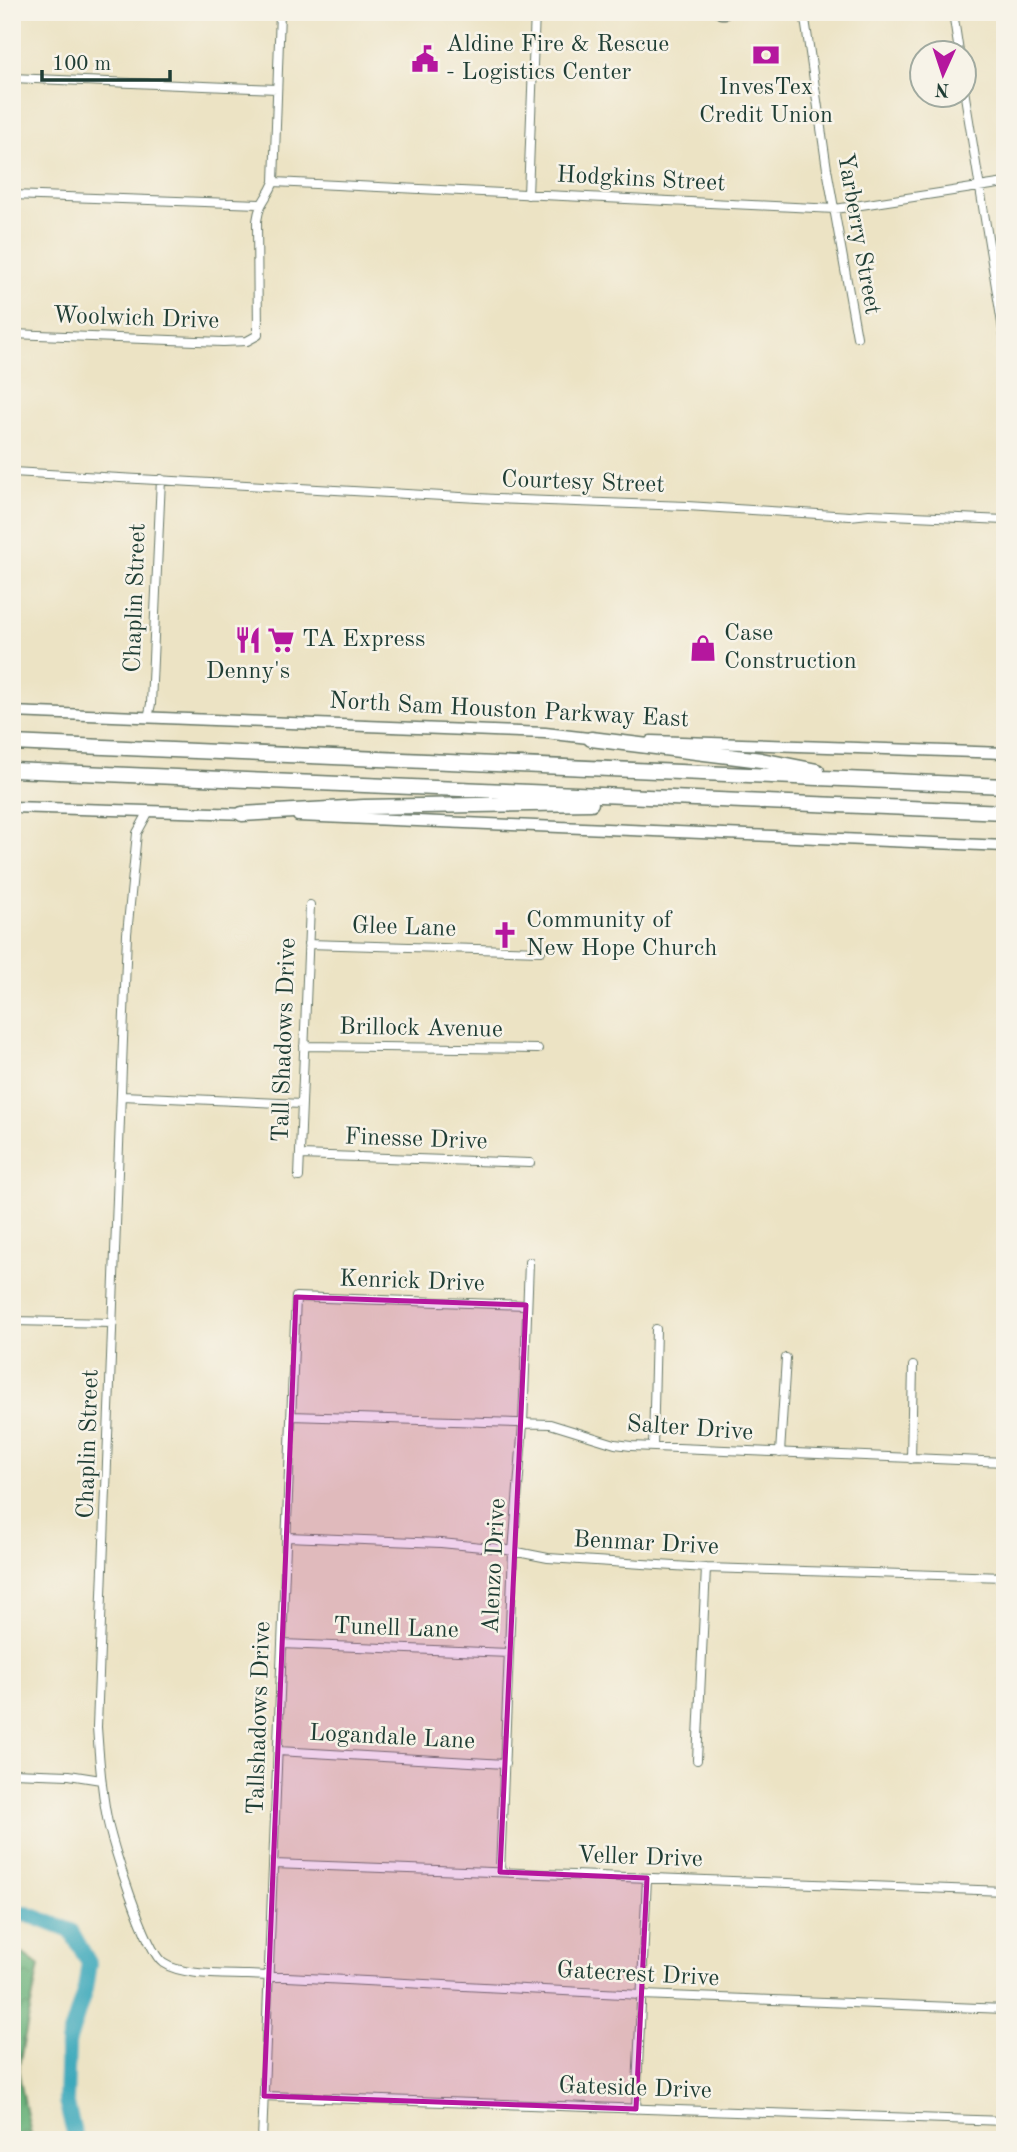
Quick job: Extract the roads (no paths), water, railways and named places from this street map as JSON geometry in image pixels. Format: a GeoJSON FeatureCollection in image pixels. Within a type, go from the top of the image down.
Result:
{"type":"FeatureCollection","features":[{"type":"Feature","properties":{"kind":"highway"},"geometry":{"type":"LineString","coordinates":[[591,738],[761,760],[859,780]]}},
{"type":"Feature","properties":{"kind":"highway"},"geometry":{"type":"LineString","coordinates":[[12,743],[1005,786]]}},
{"type":"Feature","properties":{"kind":"highway"},"geometry":{"type":"LineString","coordinates":[[12,770],[1005,812]]}},
{"type":"Feature","properties":{"kind":"highway"},"geometry":{"type":"LineString","coordinates":[[242,814],[365,807],[534,803],[856,805]]}},
{"type":"Feature","properties":{"kind":"main road","name":"North Sam Houston Parkway East"},"geometry":{"type":"LineString","coordinates":[[12,712],[1005,753]]}},
{"type":"Feature","properties":{"kind":"main road"},"geometry":{"type":"LineString","coordinates":[[12,807],[1005,846]]}},
{"type":"Feature","properties":{"kind":"street"},"geometry":{"type":"LineString","coordinates":[[12,51],[14,12]]}},
{"type":"Feature","properties":{"kind":"street"},"geometry":{"type":"LineString","coordinates":[[12,195],[259,204],[270,193],[274,182],[280,12]]}},
{"type":"Feature","properties":{"kind":"street"},"geometry":{"type":"LineString","coordinates":[[528,195],[535,12]]}},
{"type":"Feature","properties":{"kind":"street","name":"Yarberry Street"},"geometry":{"type":"LineString","coordinates":[[804,12],[858,337]]}},
{"type":"Feature","properties":{"kind":"street"},"geometry":{"type":"LineString","coordinates":[[953,12],[957,38]]}},
{"type":"Feature","properties":{"kind":"street"},"geometry":{"type":"LineString","coordinates":[[12,78],[277,89]]}},
{"type":"Feature","properties":{"kind":"street"},"geometry":{"type":"LineString","coordinates":[[967,108],[1005,342]]}},
{"type":"Feature","properties":{"kind":"street","name":"Hodgkins Street"},"geometry":{"type":"LineString","coordinates":[[274,182],[835,209],[1005,183]]}},
{"type":"Feature","properties":{"kind":"street","name":"Woolwich Drive"},"geometry":{"type":"LineString","coordinates":[[12,334],[247,341],[258,335],[259,204]]}},
{"type":"Feature","properties":{"kind":"street","name":"Courtesy Street"},"geometry":{"type":"LineString","coordinates":[[12,472],[496,499],[687,506],[850,516],[869,514],[1005,520]]}},
{"type":"Feature","properties":{"kind":"street","name":"Chaplin Street"},"geometry":{"type":"LineString","coordinates":[[148,718],[152,704],[161,479]]}},
{"type":"Feature","properties":{"kind":"street","name":"Chaplin Street"},"geometry":{"type":"LineString","coordinates":[[149,811],[137,832],[127,934],[97,1727],[101,1780],[107,1822],[144,1935],[155,1956],[169,1966],[184,1970],[269,1975]]}},
{"type":"Feature","properties":{"kind":"street","name":"Tall Shadows Drive"},"geometry":{"type":"LineString","coordinates":[[299,1177],[310,905]]}},
{"type":"Feature","properties":{"kind":"street","name":"Glee Lane"},"geometry":{"type":"LineString","coordinates":[[308,944],[541,951]]}},
{"type":"Feature","properties":{"kind":"street","name":"Brillock Avenue"},"geometry":{"type":"LineString","coordinates":[[304,1046],[538,1049]]}},
{"type":"Feature","properties":{"kind":"street"},"geometry":{"type":"LineString","coordinates":[[122,1096],[302,1104]]}},
{"type":"Feature","properties":{"kind":"street","name":"Finesse Drive"},"geometry":{"type":"LineString","coordinates":[[300,1155],[530,1163]]}},
{"type":"Feature","properties":{"kind":"street","name":"Alenzo Drive"},"geometry":{"type":"LineString","coordinates":[[500,1872],[513,1552],[523,1424],[529,1262]]}},
{"type":"Feature","properties":{"kind":"street","name":"Kenrick Drive"},"geometry":{"type":"LineString","coordinates":[[296,1297],[526,1305]]}},
{"type":"Feature","properties":{"kind":"street","name":"Tallshadows Drive"},"geometry":{"type":"LineString","coordinates":[[262,2140],[296,1297]]}},
{"type":"Feature","properties":{"kind":"street"},"geometry":{"type":"LineString","coordinates":[[12,1321],[113,1323]]}},
{"type":"Feature","properties":{"kind":"street"},"geometry":{"type":"LineString","coordinates":[[653,1447],[656,1329]]}},
{"type":"Feature","properties":{"kind":"street"},"geometry":{"type":"LineString","coordinates":[[780,1453],[786,1359]]}},
{"type":"Feature","properties":{"kind":"street"},"geometry":{"type":"LineString","coordinates":[[911,1459],[913,1366]]}},
{"type":"Feature","properties":{"kind":"street","name":"Salter Drive"},"geometry":{"type":"LineString","coordinates":[[291,1416],[564,1427],[615,1444],[653,1447],[1005,1462]]}},
{"type":"Feature","properties":{"kind":"street","name":"Benmar Drive"},"geometry":{"type":"LineString","coordinates":[[286,1537],[441,1543],[548,1558],[706,1567],[1005,1577]]}},
{"type":"Feature","properties":{"kind":"street"},"geometry":{"type":"LineString","coordinates":[[697,1760],[706,1567]]}},
{"type":"Feature","properties":{"kind":"street","name":"Tunell Lane"},"geometry":{"type":"LineString","coordinates":[[282,1644],[509,1653]]}},
{"type":"Feature","properties":{"kind":"street","name":"Logandale Lane"},"geometry":{"type":"LineString","coordinates":[[278,1751],[505,1764]]}},
{"type":"Feature","properties":{"kind":"street"},"geometry":{"type":"LineString","coordinates":[[12,1773],[69,1775],[101,1780]]}},
{"type":"Feature","properties":{"kind":"street","name":"Veller Drive"},"geometry":{"type":"LineString","coordinates":[[273,1864],[1005,1891]]}},
{"type":"Feature","properties":{"kind":"street"},"geometry":{"type":"LineString","coordinates":[[636,2109],[647,1878]]}},
{"type":"Feature","properties":{"kind":"street","name":"Gatecrest Drive"},"geometry":{"type":"LineString","coordinates":[[269,1975],[642,1995],[1005,2009]]}},
{"type":"Feature","properties":{"kind":"street","name":"Gateside Drive"},"geometry":{"type":"LineString","coordinates":[[264,2096],[1005,2121]]}},
{"type":"Feature","properties":{"kind":"waterway"},"geometry":{"type":"LineString","coordinates":[[12,1914],[27,1914],[71,1931],[89,1963],[85,1989],[68,2043],[66,2101],[76,2140]]}},
{"type":"Feature","properties":{"kind":"place","name":"InvesTex Credit Union"},"geometry":{"type":"Point","coordinates":[766,55]}},
{"type":"Feature","properties":{"kind":"place","name":"Aldine Fire & Rescue - Logistics Center"},"geometry":{"type":"Point","coordinates":[425,59]}},
{"type":"Feature","properties":{"kind":"place","name":"Denny's"},"geometry":{"type":"Point","coordinates":[248,640]}},
{"type":"Feature","properties":{"kind":"place","name":"TA Express"},"geometry":{"type":"Point","coordinates":[281,640]}},
{"type":"Feature","properties":{"kind":"place","name":"Case Construction"},"geometry":{"type":"Point","coordinates":[703,648]}},
{"type":"Feature","properties":{"kind":"place","name":"Community of New Hope Church"},"geometry":{"type":"Point","coordinates":[505,935]}}]}
